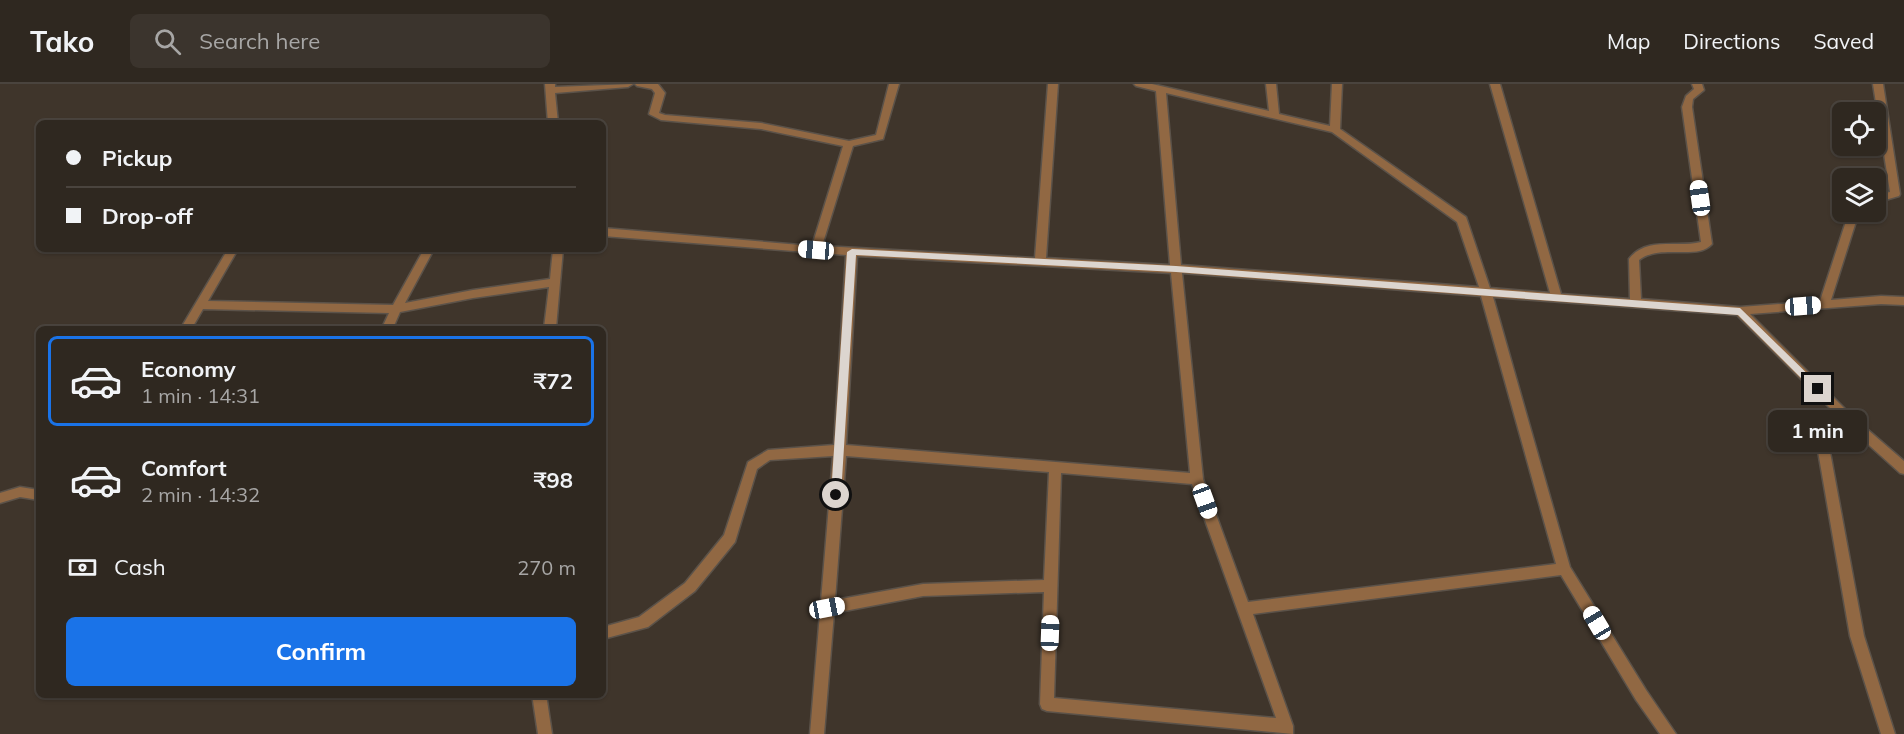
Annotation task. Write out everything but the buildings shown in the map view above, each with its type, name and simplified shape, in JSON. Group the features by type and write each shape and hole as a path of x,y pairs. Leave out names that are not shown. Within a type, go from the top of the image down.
{"street":[{"path":"553,120 550,87 628,84"},
{"path":"640,84 655,86 660,93 654,114 664,118 761,126 849,144 880,137 894,84"},
{"path":"1040,262 1053,84"},
{"path":"1139,84 1335,130 1462,220 1486,293 1564,569 1641,695 1670,734"},
{"path":"1271,84 1274,116"},
{"path":"1335,130 1337,84"},
{"path":"1495,84 1557,298"},
{"path":"1636,304 1634,259 1637,255 1650,249 1700,247 1707,244 1687,107 1689,98 1700,90 1697,84"},
{"path":"1878,84 1895,194 1886,196"},
{"path":"1055,468 1047,704 1286,730 1197,479 1161,89"},
{"path":"816,250 849,144"},
{"path":"1824,305 1851,222"},
{"path":"606,232 816,250 1176,269 1740,311 1904,301"},
{"path":"187,326 231,252"},
{"path":"389,326 427,252"},
{"path":"550,326 558,252"},
{"path":"817,734 840,450 852,252"},
{"path":"201,305 396,309 473,294 555,282"},
{"path":"1740,311 1849,420 1904,469"},
{"path":"1849,420 1824,451 1857,636 1888,734"},
{"path":"606,632 643,622 690,587 730,538 752,466 768,455 840,450 1197,479"},
{"path":"1886,453 1904,453"},
{"path":"0,498 20,492 36,495"},
{"path":"1244,609 1564,569"},
{"path":"827,608 923,590 1052,586"},
{"path":"540,698 545,734"}],"route":[{"path":"836,495 852,252 1176,269 1740,311 1818,389"}]}
